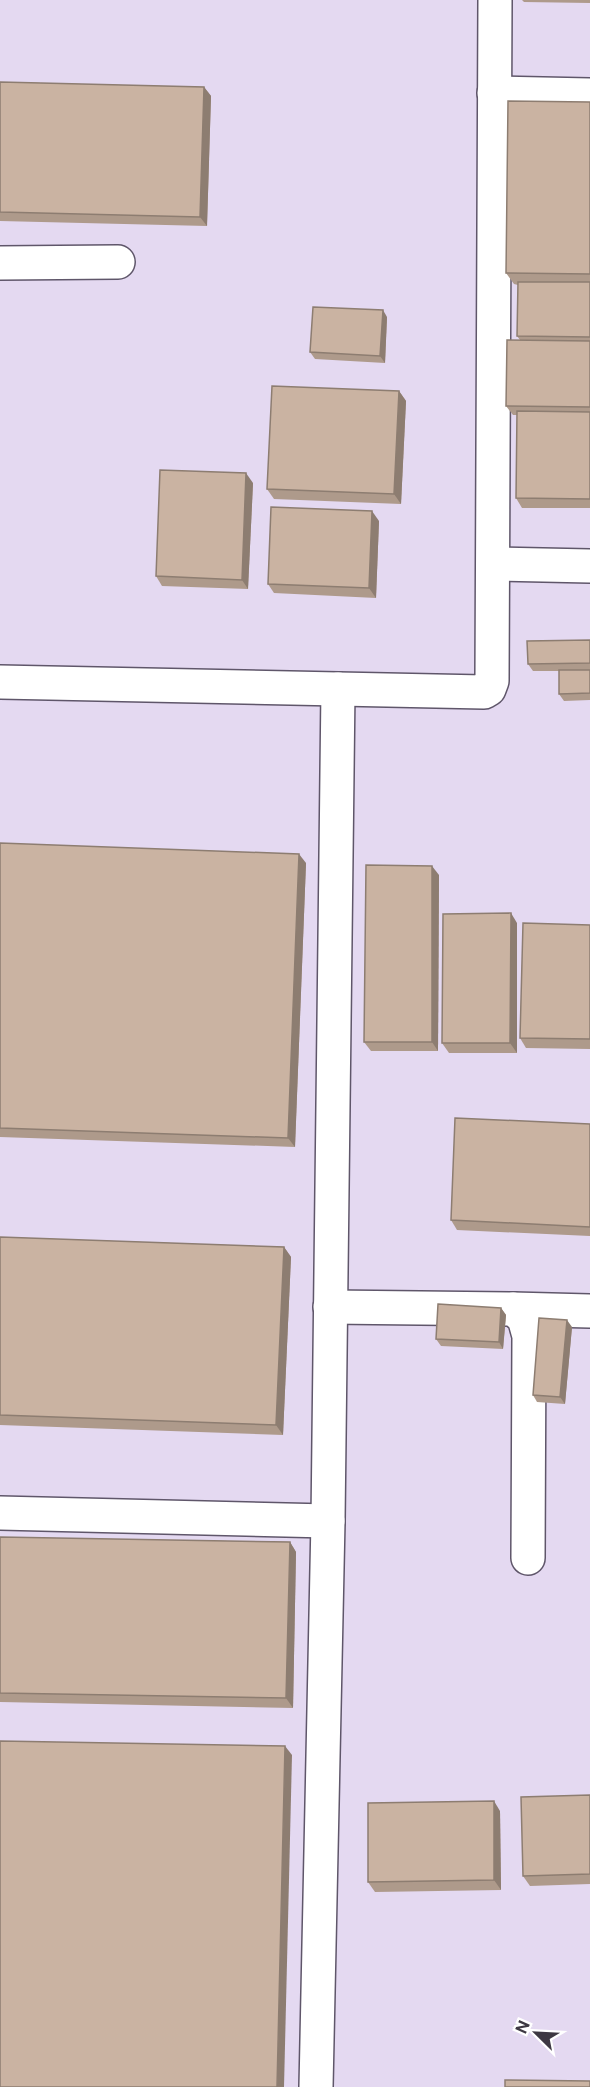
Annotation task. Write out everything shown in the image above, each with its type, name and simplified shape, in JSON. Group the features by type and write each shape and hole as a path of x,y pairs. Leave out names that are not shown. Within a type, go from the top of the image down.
{"lane":[{"path":"0,682 484,692 489,688 492,681 495,0"},
{"path":"494,93 590,95"},
{"path":"0,263 118,262"},
{"path":"493,564 590,566"},
{"path":"316,2087 328,1521 338,689"},
{"path":"330,1307 590,1311"},
{"path":"513,1309 524,1318 529,1335 528,1558"},
{"path":"0,1513 328,1521"}],"building":[{"path":"0,82 204,87 200,217 0,212"},
{"path":"508,101 590,102 590,274 506,273"},
{"path":"518,282 590,282 590,337 517,336"},
{"path":"313,307 383,310 380,356 310,352"},
{"path":"507,340 590,341 590,407 506,406"},
{"path":"272,386 399,391 394,494 267,489"},
{"path":"517,411 590,412 590,499 516,498"},
{"path":"160,470 246,473 242,580 156,576"},
{"path":"271,507 372,511 369,588 268,584"},
{"path":"590,640 590,663 528,664 527,641"},
{"path":"559,670 590,670 590,693 559,694"},
{"path":"0,843 299,854 288,1138 0,1128"},
{"path":"366,865 432,866 432,1042 364,1042"},
{"path":"511,913 510,1043 442,1043 443,914"},
{"path":"523,923 590,925 590,1039 520,1038"},
{"path":"455,1118 590,1124 590,1227 451,1220"},
{"path":"0,1237 284,1247 276,1425 0,1415"},
{"path":"438,1304 501,1308 499,1342 436,1339"},
{"path":"539,1318 567,1320 560,1397 533,1395"},
{"path":"0,1537 290,1542 286,1698 0,1693"},
{"path":"0,1741 285,1746 277,2087 0,2087"},
{"path":"590,1795 590,1874 523,1876 521,1797"},
{"path":"494,1801 494,1880 368,1882 368,1803"},
{"path":"505,2080 590,2081 590,2087 505,2087"}]}
